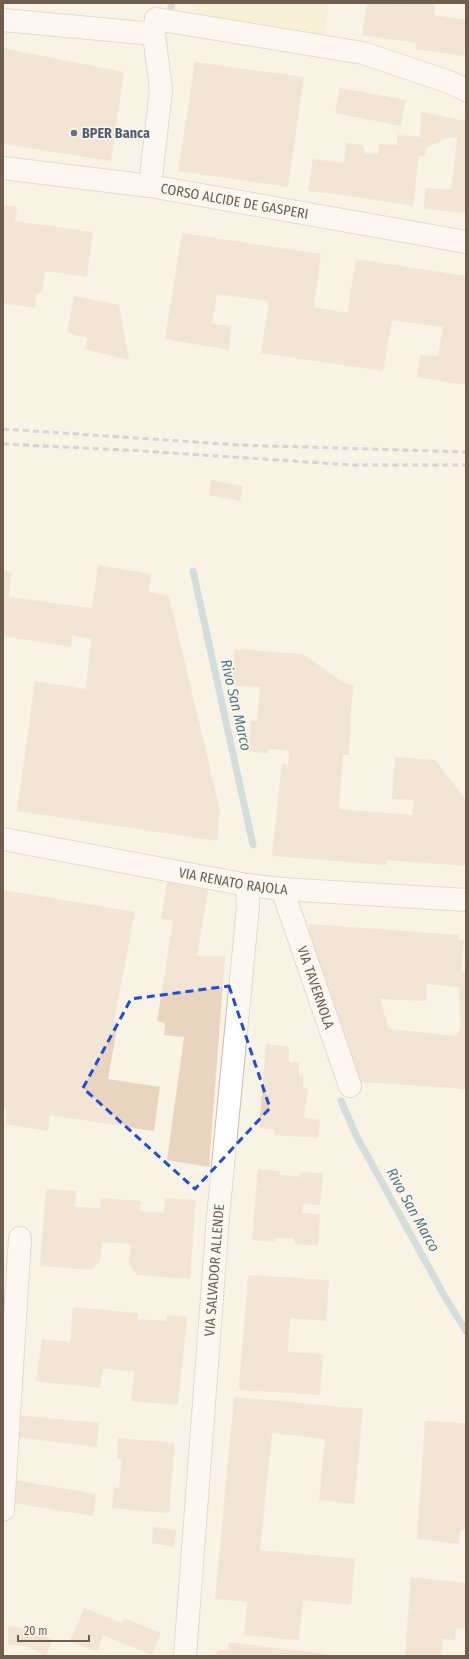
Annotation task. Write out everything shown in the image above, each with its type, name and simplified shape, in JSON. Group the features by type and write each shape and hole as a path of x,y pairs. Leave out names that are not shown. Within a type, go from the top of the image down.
{"street":[{"path":"150,186 161,90 154,34 156,19 363,53 449,82 466,90"},
{"path":"3,20 154,34"},
{"name":"CORSO ALCIDE DE GASPERI","path":"3,168 150,186 466,242"},
{"name":"VIA RENATO RAJOLA","path":"3,839 247,885 282,889 466,900"},
{"name":"VIA SALVADOR ALLENDE","path":"185,1656 218,1217 248,907 247,885"},
{"name":"VIA TAVERNOLA","path":"282,889 350,1086"},
{"path":"3,1510 20,1238"}],"highlighted area":[{"path":"229,986 270,1108 195,1189 83,1088 131,999"}],"sand":[{"path":"194,3 329,3 325,38 192,16"}],"building":[{"path":"367,3 401,5 402,3 435,3 434,15 466,20 466,44 464,56 415,49 417,43 362,35"},
{"path":"3,48 124,72 111,161 3,144"},
{"path":"195,62 304,77 288,187 178,171"},
{"path":"340,88 406,100 401,126 335,113"},
{"path":"421,112 466,121 466,213 424,209 425,188 451,190 457,137 447,138 426,148 426,155 419,156 413,206 308,191 313,159 344,163 346,143 363,145 365,153 378,154 379,144 397,145 397,135 420,137"},
{"path":"3,205 17,207 15,221 93,232 87,277 45,271 42,293 37,293 35,308 3,303"},
{"path":"182,233 321,254 314,307 347,313 356,259 466,276 466,385 417,377 420,355 438,356 443,327 392,320 383,371 261,353 269,301 217,294 212,324 231,326 229,350 165,339"},
{"path":"74,296 119,305 129,360 84,349 88,338 67,333"},
{"path":"211,480 243,486 240,501 209,495"},
{"path":"98,565 151,574 149,592 169,596 220,810 217,841 17,811 35,681 86,689 91,639 72,635 71,647 3,636 3,570 12,572 9,597 92,608"},
{"path":"235,649 303,654 341,681 354,686 351,705 349,755 343,755 339,809 412,815 414,800 392,799 395,757 435,760 466,800 466,866 386,860 387,865 272,856 282,763 288,765 289,750 269,749 268,753 249,752 251,721 257,721 260,687 232,685"},
{"path":"167,881 208,890 197,956 225,956 209,1167 167,1160 184,1037 164,1035 165,1023 157,1021 173,921 161,918"},
{"path":"3,890 135,912 114,1021 118,1022 108,1079 160,1087 154,1131 50,1115 48,1131 6,1124 7,1108 3,1107"},
{"path":"309,924 459,935 458,940 464,940 461,973 466,972 466,1090 361,1082 309,949","holes":["427,984 459,987 460,1026 457,1036 389,1029 380,999 426,1001"]},
{"path":"266,1044 289,1047 289,1062 299,1062 299,1075 303,1076 303,1088 308,1088 304,1118 320,1120 318,1138 274,1135 275,1130 259,1128"},
{"path":"258,1169 280,1171 279,1174 300,1177 301,1172 323,1173 320,1205 303,1204 302,1213 320,1214 318,1246 295,1244 294,1238 275,1238 275,1242 252,1240"},
{"path":"46,1189 76,1191 75,1207 100,1208 101,1198 141,1201 140,1211 164,1213 165,1198 196,1200 190,1279 137,1275 129,1264 131,1244 102,1242 100,1261 91,1270 40,1266"},
{"path":"248,1276 329,1280 326,1321 290,1318 288,1352 323,1354 320,1395 241,1390 239,1386"},
{"path":"73,1307 138,1313 138,1319 166,1321 167,1315 187,1317 178,1405 131,1401 134,1371 103,1369 100,1388 36,1381 42,1339 70,1342"},
{"path":"234,1397 363,1409 354,1504 319,1500 325,1439 272,1433 260,1550 355,1559 351,1605 303,1600 299,1640 244,1635 247,1602 215,1599"},
{"path":"17,1415 99,1423 97,1447 16,1437"},
{"path":"425,1421 466,1423 466,1530 460,1530 459,1544 417,1539"},
{"path":"118,1438 175,1443 169,1513 112,1508 114,1487 119,1488 122,1459 117,1459"},
{"path":"14,1480 96,1494 93,1516 13,1503"},
{"path":"153,1527 176,1530 174,1547 152,1543"},
{"path":"411,1577 466,1583 466,1629 456,1628 455,1640 443,1639 442,1656 405,1656"},
{"path":"84,1608 122,1623 124,1618 161,1633 152,1655 103,1635 97,1652 70,1641"},
{"path":"8,1626 26,1628 52,1640 46,1656 26,1646 8,1645"},
{"path":"229,1642 327,1654 327,1656 213,1656 219,1650 228,1650"}],"waterway":[{"name":"Rivo San Marco","path":"171,7 172,3"},
{"name":"Rivo San Marco","path":"193,571 253,845"},
{"name":"Rivo San Marco","path":"341,1101 357,1137 445,1297 466,1331"}],"railway":[{"path":"3,429 240,445 466,452"},
{"path":"3,444 142,451 352,465 466,465"}],"place":[{"name":"BPER Banca","path":"74,133"}]}
